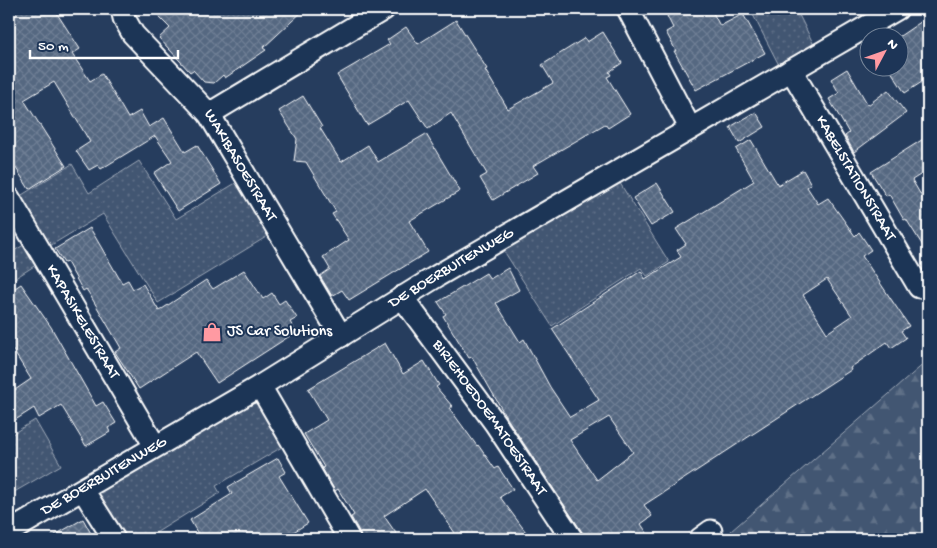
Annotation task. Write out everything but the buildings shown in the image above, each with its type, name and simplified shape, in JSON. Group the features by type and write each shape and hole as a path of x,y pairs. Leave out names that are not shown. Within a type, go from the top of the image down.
{"street":[{"path":"104,9 123,14"},
{"path":"209,114 384,9"},
{"path":"628,9 690,128"},
{"name":"DE BOERBUITENWEG","path":"9,532 260,386 402,297 897,9"},
{"name":"WAKIBASOESTRAAT","path":"123,14 133,34 209,114 341,336"},
{"name":"KABELSTATIONSTRAAT","path":"791,70 919,287"},
{"name":"KAPASIKELESTRAAT","path":"9,198 155,446"},
{"name":"BIRIEHOEDOEMATOESTRAAT","path":"402,297 495,423 572,539"},
{"path":"260,386 349,539"},
{"path":"83,490 114,539"}],"green space":[{"path":"750,9 796,9 815,47 780,67"},
{"path":"139,161 176,219 239,181 271,234 158,303 103,214 48,247 17,198 72,164 89,193"},
{"path":"618,180 669,262 647,276 641,268 552,326 502,248"},
{"path":"27,243 39,263 9,282 9,254"},
{"path":"926,362 928,365 928,539 736,539 731,531"},
{"path":"248,402 261,405 287,444 216,486 220,493 146,539 122,539 99,503 99,494 107,483"},
{"path":"35,420 61,465 9,495 9,436"}],"place":[{"name":"JS Car Solutions","path":"212,332"}]}
